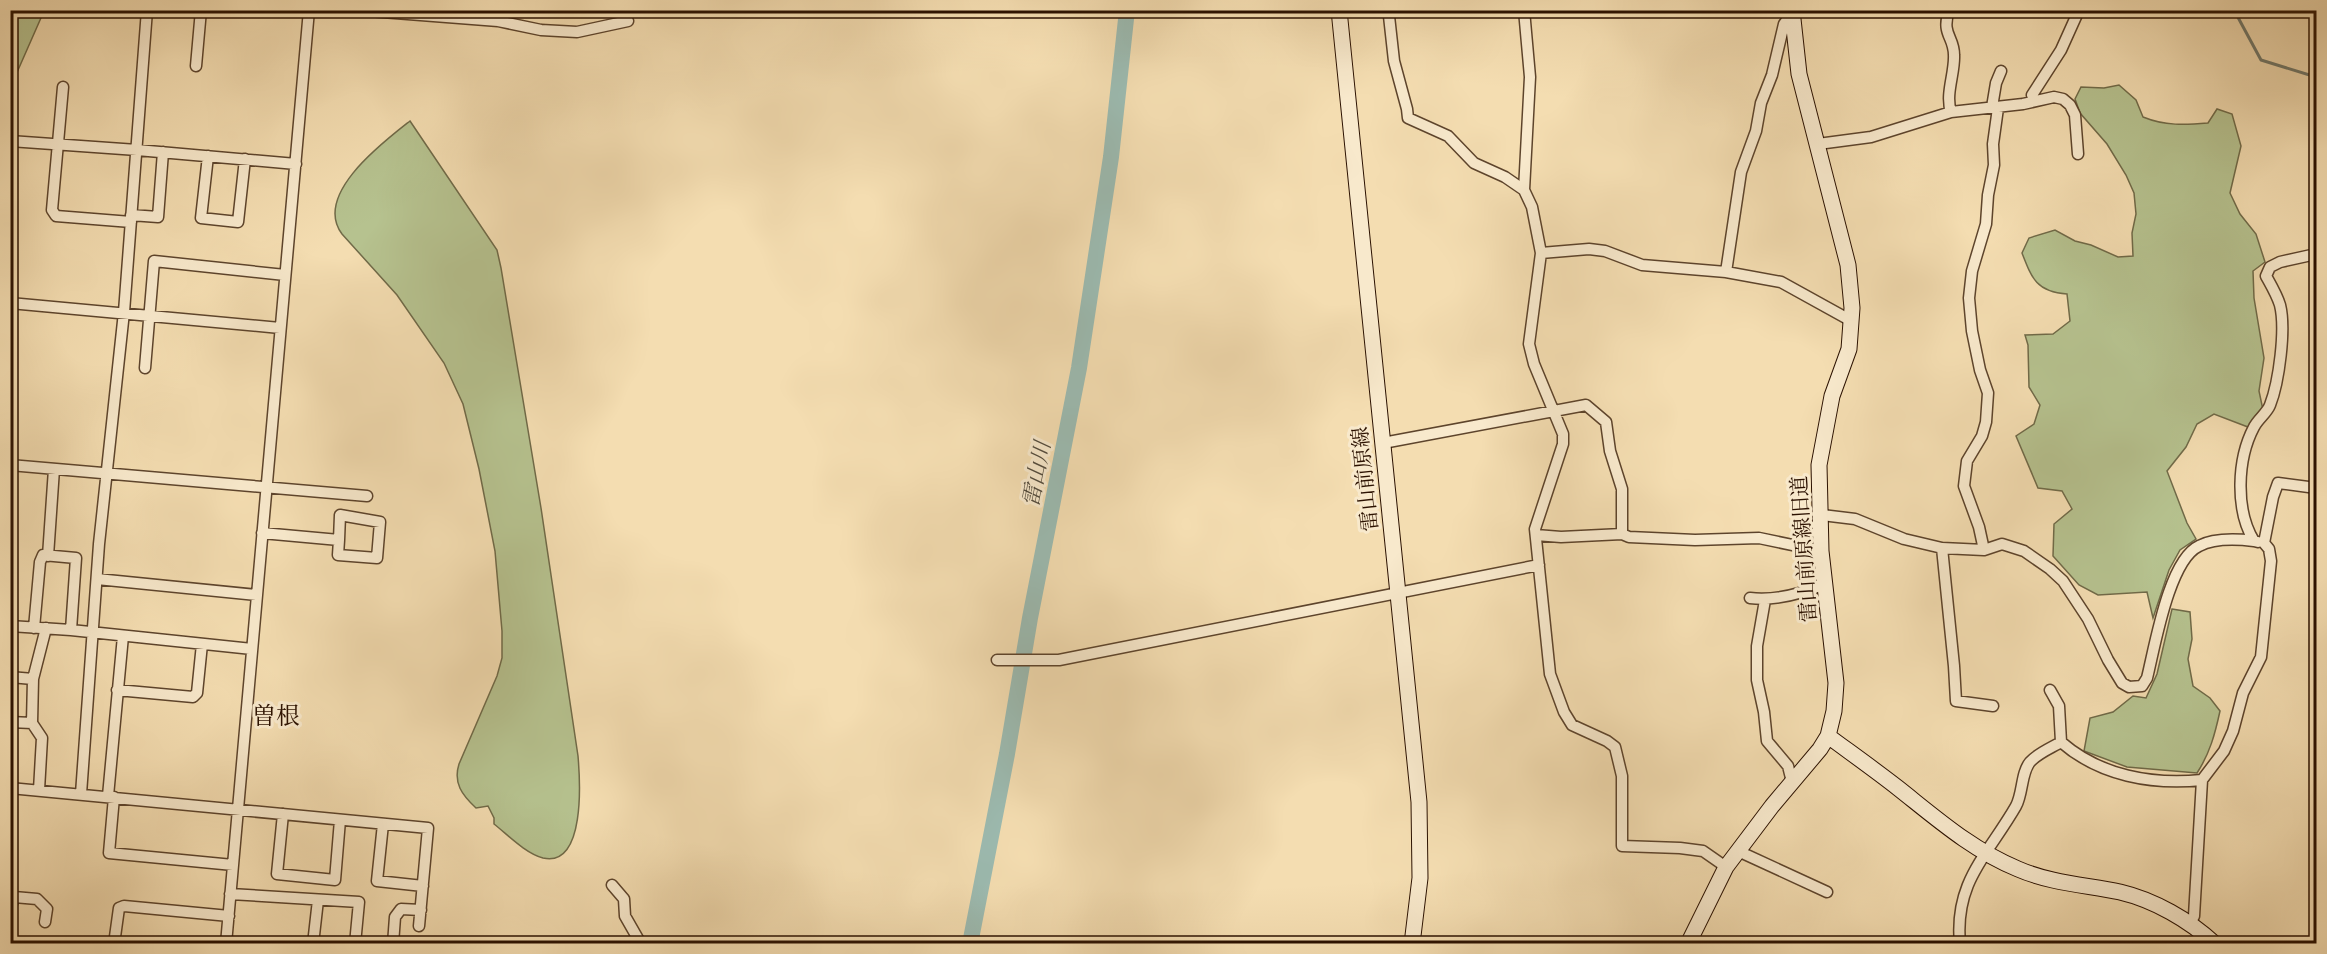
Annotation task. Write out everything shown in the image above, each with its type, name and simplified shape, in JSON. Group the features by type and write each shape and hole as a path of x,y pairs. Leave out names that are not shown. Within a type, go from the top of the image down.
{"street":[{"path":"81,794 106,474 124,312 147,10"},
{"path":"196,66 201,10"},
{"path":"226,944 309,10"},
{"path":"356,10 498,21 541,30 577,32 628,21"},
{"name":"雷山前原線","path":"1339,10 1419,802 1420,878 1412,944"},
{"path":"1524,10 1530,77 1524,190 1532,207 1541,253 1529,344 1534,364 1563,434 1563,444 1535,529 1550,674 1564,712 1572,725 1615,747 1620,759 1622,776 1622,846 1703,851 1726,867"},
{"path":"1950,10 1946,24 1955,58 1950,91 1951,112"},
{"path":"2034,101 2032,95 2061,51 2079,10"},
{"path":"1726,272 1741,172 1756,131 1761,103 1772,75 1784,24 1792,15"},
{"name":"雷山前原線旧道","path":"1688,944 1726,867 1791,782 1820,749 1828,736 1834,711 1836,683 1821,551 1820,465 1832,396 1849,349 1852,319 1848,265 1799,74 1792,15"},
{"path":"1389,16 1394,61 1408,118 1448,136 1474,163 1505,177 1524,190"},
{"path":"1984,550 1979,527 1964,486 1967,461 1982,436 1986,422 1988,393 1980,370 1972,331 1969,298 1972,271 1986,224 1988,195 1994,165 1996,83 2001,71"},
{"path":"63,87 52,210 56,216 131,219 158,217 163,152"},
{"path":"1818,144 1871,136 1951,112 1995,108 2054,97 2063,99 2070,105 2075,115 2078,154"},
{"path":"10,141 296,164"},
{"path":"208,156 201,218 238,222 245,159"},
{"path":"1541,253 1589,249 1605,251 1641,265 1726,272 1781,282 1848,319 1852,319"},
{"path":"2190,924 2194,916 2202,780 2224,751 2234,731 2243,693 2261,657 2271,561 2269,549 2259,542 2244,519 2240,482 2249,439 2255,425 2270,406 2282,330 2279,302 2266,276 2270,267 2280,262 2316,254"},
{"path":"145,368 154,261 285,274"},
{"path":"10,303 280,328"},
{"path":"1383,443 1586,405 1606,422 1610,451 1622,489 1622,534"},
{"path":"10,465 367,496"},
{"path":"48,556 54,469"},
{"path":"2259,542 2278,483 2316,488"},
{"path":"340,515 380,522 377,558 338,555 339,540 340,515"},
{"path":"1822,515 1855,519 1904,539 1942,548 1984,550 2002,544 2016,547 2033,556 2063,581 2122,683 2133,688 2142,686 2147,678 2171,584 2187,555 2199,546 2218,541 2238,539 2259,542"},
{"path":"262,533 339,540"},
{"path":"1536,536 1622,534 1629,537 1695,540 1759,538 1821,551"},
{"path":"1942,548 1956,701 1993,706"},
{"path":"39,790 42,738 32,723 33,679 40,628 40,562 43,555 76,558 71,630"},
{"path":"997,660 1045,661 1539,565"},
{"path":"97,579 257,595"},
{"path":"1750,598 1765,600 1802,593 1825,584"},
{"path":"1765,600 1757,646 1757,680 1767,741 1788,766 1791,782"},
{"path":"10,626 252,649"},
{"path":"123,636 117,690 109,853 233,865"},
{"path":"117,690 193,697 197,693 202,644"},
{"path":"10,677 33,679"},
{"path":"2050,690 2059,706 2061,742 2075,755 2103,770 2142,779 2181,782 2202,780"},
{"path":"10,722 32,723"},
{"path":"1828,736 1897,787 1948,829 1985,853 2020,871 2134,896 2190,924 2215,944"},
{"path":"1960,944 1958,928 1962,900 1967,885 2017,804 2028,763 2061,742"},
{"path":"10,788 428,828 419,926"},
{"path":"283,814 277,874 312,878 335,880 340,820"},
{"path":"383,824 377,881 423,886"},
{"path":"1738,851 1827,892"},
{"path":"612,885 624,900 625,916 641,944"},
{"path":"230,894 359,902 355,944"},
{"path":"10,909 14,897 37,899 47,909 45,922"},
{"path":"313,944 318,900"},
{"path":"114,944 119,908 124,906 228,915"},
{"path":"393,944 395,917 401,909 421,910"}],"green space":[{"path":"19,11 44,11 11,86 11,31"},
{"path":"2119,85 2136,100 2143,117 2159,122 2208,123 2217,109 2232,114 2241,146 2230,193 2240,214 2256,234 2265,262 2253,271 2254,298 2264,358 2259,391 2263,410 2248,427 2214,414 2197,424 2186,447 2167,471 2187,523 2196,539 2180,550 2169,570 2153,618 2147,592 2098,595 2079,585 2053,556 2054,524 2072,509 2062,491 2038,488 2016,436 2034,424 2040,405 2029,387 2028,345 2025,335 2053,334 2070,321 2067,294 2042,287 2029,270 2022,253 2029,238 2055,230 2075,241 2091,245 2118,257 2133,256 2132,233 2136,214 2134,193 2107,144 2080,113 2075,99 2081,87 2104,88"},
{"path":"410,121 497,250 501,268 541,508 578,756 577,819 567,850 557,857 536,856 517,843 494,824 494,818 488,806 476,808 458,783 459,764 497,676 502,658 495,551 479,469 463,404 444,363 397,295 342,234 335,219 336,203 343,187 355,171 383,142"},
{"path":"2172,609 2190,612 2192,639 2188,659 2193,686 2210,698 2220,711 2212,743 2197,773 2127,767 2084,751 2090,718 2113,712 2133,696 2146,698 2157,674"}],"waterway":[{"name":"雷山川","path":"970,944 1079,368 1111,157 1127,10"},
{"path":"2234,10 2261,60 2316,77"}],"district":[{"name":"曽根","path":"276,716"}]}
